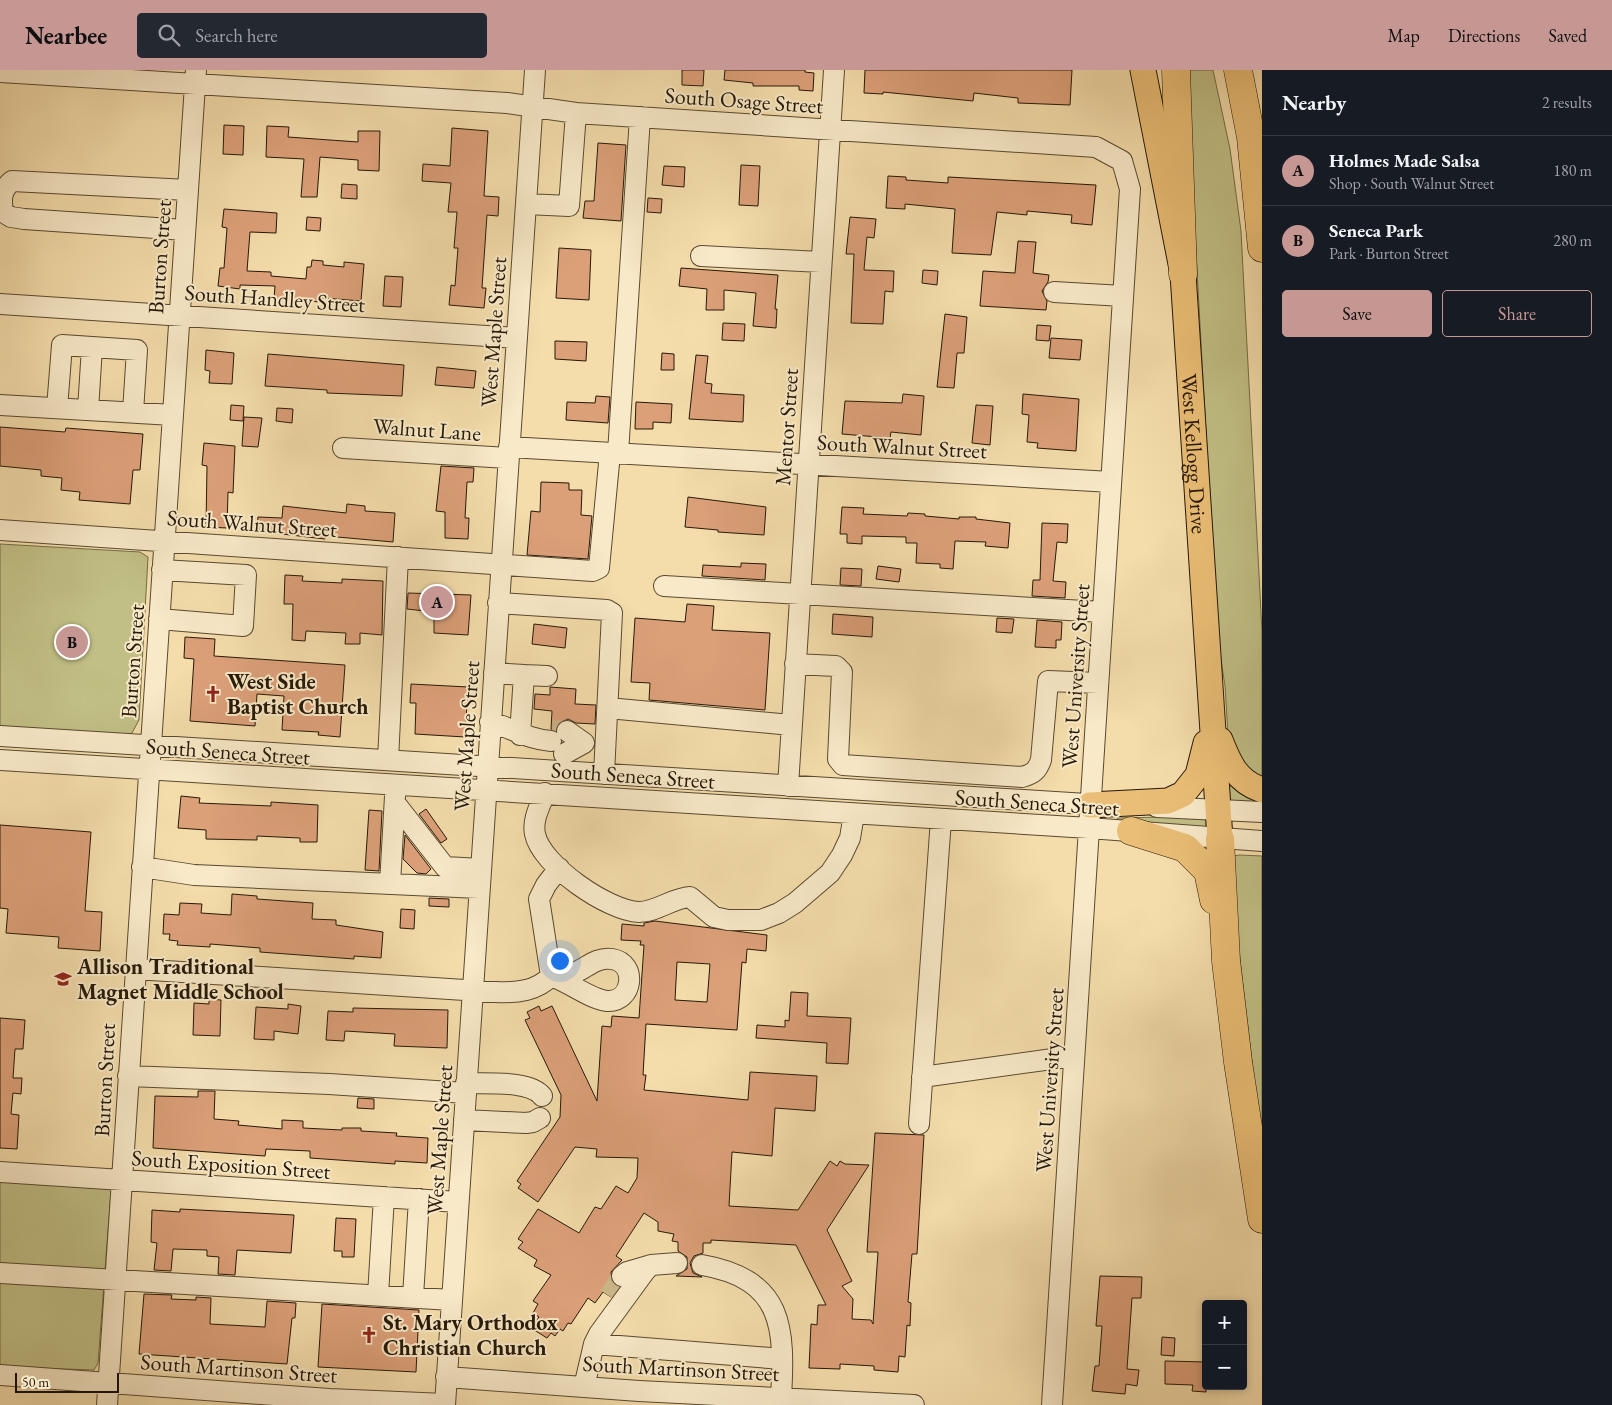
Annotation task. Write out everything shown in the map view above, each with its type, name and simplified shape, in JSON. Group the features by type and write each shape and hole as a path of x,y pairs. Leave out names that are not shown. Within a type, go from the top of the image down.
{"highway":[{"path":"1176,70 1183,274"},
{"path":"1238,70 1251,137 1262,248"},
{"path":"1131,831 1185,848 1208,872 1226,961"},
{"path":"1220,839 1226,961 1238,1062 1262,1219"}],"main road":[{"name":"West Kellogg Drive","path":"1143,70 1183,274 1220,839"},
{"path":"1211,716 1229,763 1235,773 1246,783 1262,790"},
{"path":"1089,817 1168,801 1183,794 1198,776 1211,716"}],"street":[{"name":"West Maple Street","path":"445,1405 535,70"},
{"name":"Mentor Street","path":"788,786 807,464 834,70"},
{"name":"South Osage Street","path":"0,72 195,77 517,104 576,113 1096,146 1122,161"},
{"name":"Burton Street","path":"107,1405 134,969 160,619 195,77"},
{"path":"526,204 569,206 576,113"},
{"path":"614,453 640,117"},
{"name":"West University Street","path":"1052,1405 1130,188 1122,161"},
{"path":"185,230 11,217 3,212 2,200 4,188 12,182 188,190"},
{"path":"700,256 821,262"},
{"path":"1054,292 1123,296"},
{"name":"South Handley Street","path":"0,304 517,338"},
{"path":"57,408 62,345 137,350 133,412"},
{"path":"88,410 92,347"},
{"path":"0,406 173,415"},
{"name":"Walnut Lane","path":"343,448 509,452"},
{"name":"South Walnut Street","path":"509,452 614,453 1111,482"},
{"name":"South Walnut Street","path":"0,530 596,570 599,568 614,453"},
{"path":"388,760 398,557"},
{"path":"160,619 243,626 246,575 162,570"},
{"path":"664,586 1102,612"},
{"path":"498,604 607,610 612,613 608,708"},
{"path":"795,664 836,666 842,672 838,760 843,766 873,768 1022,777 1031,775 1038,770 1041,760 1048,681 1098,683"},
{"path":"494,673 547,676"},
{"path":"524,675 562,741 597,773"},
{"path":"490,722 562,741 608,708 791,725"},
{"name":"South Seneca Street","path":"0,736 960,797 1089,817 1131,831 1262,841"},
{"name":"South Seneca Street","path":"0,760 149,770 395,794 486,790 941,819 1089,817 1219,809 1262,812"},
{"path":"872,792 873,768"},
{"path":"960,797 961,773"},
{"path":"395,794 445,867 480,879"},
{"path":"390,884 395,794"},
{"path":"544,794 537,814 534,833 539,846 560,868 594,896 614,906 638,912 651,911 681,898 690,897 714,917 746,921 761,920 779,913 795,903 830,873 842,856 850,838 854,814"},
{"path":"919,1124 941,819"},
{"path":"142,867 194,875 426,886 480,879"},
{"path":"426,886 445,867"},
{"path":"134,969 513,993 543,985 551,974 539,898 546,885 560,868"},
{"path":"922,1077 1074,1056"},
{"path":"128,1076 466,1088 526,1086 537,1090 542,1096"},
{"path":"464,1120 526,1123 540,1118"},
{"name":"South Exposition Street","path":"0,1172 458,1202"},
{"path":"378,1295 384,1197"},
{"path":"413,1297 419,1199"},
{"path":"622,1276 627,1272 651,1265 677,1263"},
{"path":"584,1387 593,1348 611,1306 651,1265"},
{"path":"702,1266 737,1274 764,1294 778,1318 782,1334 781,1398"},
{"path":"0,1273 452,1300"},
{"path":"593,1348 782,1359"},
{"name":"South Martinson Street","path":"0,1375 329,1399 445,1405"},
{"name":"South Martinson Street","path":"446,1377 584,1387 914,1405"}],"shaded area":[{"path":"1186,70 1213,70 1230,149 1241,231 1262,632 1262,782 1250,778 1228,734 1225,686 1217,633"},
{"path":"0,544 140,552 148,557 139,720 132,733 124,736 0,729"},
{"path":"1225,780 1261,803 1227,800"},
{"path":"1208,816 1209,830 1184,830 1118,820 1117,818"},
{"path":"1239,855 1262,856 1262,1147 1228,857"},
{"path":"0,1179 107,1185 111,1192 98,1363 94,1370 0,1367"}],"building":[{"path":"682,70 704,70 703,86 682,85"},
{"path":"725,70 805,70 805,72 814,73 813,91 799,90 799,86 753,86 753,83 724,80"},
{"path":"865,70 1072,70 1070,105 1018,103 1018,98 974,93 973,101 883,92 883,94 864,93"},
{"path":"224,125 244,126 243,155 223,154"},
{"path":"267,126 289,127 288,137 358,142 358,131 380,131 379,171 358,170 358,160 320,157 317,197 301,197 304,159 266,157"},
{"path":"452,128 488,131 484,196 499,197 498,216 487,215 482,288 486,288 484,308 449,305 451,285 455,286 458,248 454,248 457,212 448,212 451,183 422,181 423,164 450,166"},
{"path":"598,143 626,145 621,221 583,218 585,201 594,201"},
{"path":"741,165 760,166 758,206 739,205"},
{"path":"664,166 685,167 684,187 662,185"},
{"path":"888,176 906,177 906,180 948,183 948,177 1096,185 1092,225 1071,223 1072,215 1027,211 1027,215 997,212 991,255 952,253 955,209 905,204 905,209 886,208"},
{"path":"342,184 357,185 357,199 341,198"},
{"path":"648,198 662,199 661,213 647,212"},
{"path":"224,209 277,213 276,233 250,232 247,271 271,272 271,276 306,279 307,267 311,267 312,260 323,261 323,265 344,267 344,262 364,264 361,301 323,298 322,302 274,299 275,286 240,285 240,289 218,286 220,268 224,268 227,228 222,227"},
{"path":"307,217 321,218 320,231 306,230"},
{"path":"850,217 876,219 874,238 867,237 864,270 894,271 893,292 885,291 883,324 851,323 854,254 846,254"},
{"path":"1018,241 1036,242 1033,273 1049,275 1048,282 1042,291 1047,301 1046,310 980,306 983,271 1015,273"},
{"path":"559,248 591,250 589,300 556,298"},
{"path":"681,268 778,275 775,309 777,309 776,328 753,326 756,293 724,290 724,310 706,310 707,289 679,286"},
{"path":"923,270 938,271 937,285 922,283"},
{"path":"385,276 403,277 401,307 383,306"},
{"path":"945,314 967,317 964,353 957,353 954,388 937,387"},
{"path":"723,323 745,324 744,341 722,340"},
{"path":"1037,325 1051,326 1049,341 1036,340"},
{"path":"1051,338 1082,340 1080,360 1049,358"},
{"path":"555,341 587,342 586,361 555,359"},
{"path":"206,350 234,353 232,384 209,383 210,371 205,370"},
{"path":"662,353 674,354 674,370 661,370"},
{"path":"268,354 404,365 402,396 327,393 327,390 265,386"},
{"path":"696,355 708,356 705,383 712,384 711,393 744,395 743,422 689,419"},
{"path":"437,367 476,371 474,388 435,385"},
{"path":"903,394 924,396 921,435 891,432 890,438 842,434 845,401 902,403"},
{"path":"1023,394 1079,399 1076,451 1037,448 1038,443 1027,442 1029,415 1022,414"},
{"path":"596,396 610,397 608,423 566,420 567,402 595,403"},
{"path":"636,402 672,404 671,423 653,422 653,429 635,429"},
{"path":"231,405 244,406 243,421 230,420"},
{"path":"976,405 993,406 990,445 972,443"},
{"path":"277,408 293,409 292,423 276,421"},
{"path":"244,417 262,418 258,447 242,446"},
{"path":"0,427 65,432 66,428 143,434 140,470 133,470 130,504 79,500 80,492 61,490 62,478 41,476 41,470 0,466"},
{"path":"204,443 235,446 233,493 228,492 227,528 206,527 207,466 202,465"},
{"path":"441,466 474,468 473,482 467,482 465,518 469,518 468,539 445,538 445,512 436,511"},
{"path":"541,482 569,483 569,490 582,490 581,515 592,516 588,559 527,555 531,511 540,512"},
{"path":"688,497 766,507 764,535 718,532 718,530 685,527"},
{"path":"347,504 365,506 365,511 395,513 393,542 326,536 325,539 282,534 282,530 257,530 258,517 282,518 283,506 346,513"},
{"path":"842,507 864,508 863,514 907,516 908,513 959,519 959,517 976,517 976,519 1010,523 1008,548 985,546 986,542 955,541 953,569 940,568 940,564 916,563 917,543 906,543 906,537 862,536 862,544 847,543 847,534 840,534"},
{"path":"1042,523 1068,524 1067,543 1057,542 1053,581 1066,582 1065,598 1032,596 1033,580 1040,580"},
{"path":"741,563 766,564 765,580 702,576 703,565 741,567"},
{"path":"878,566 901,569 899,582 876,579"},
{"path":"841,568 862,569 861,586 840,585"},
{"path":"285,575 303,576 302,581 342,583 342,579 383,581 382,635 360,633 360,644 345,644 346,633 306,631 305,641 292,640 293,604 284,604"},
{"path":"408,593 471,595 468,635 434,633 434,612 407,609"},
{"path":"687,604 714,606 712,630 770,633 765,710 649,700 650,683 631,682 635,618 685,622"},
{"path":"833,614 873,617 872,637 832,634"},
{"path":"997,618 1014,619 1012,633 996,632"},
{"path":"1037,620 1062,622 1061,640 1056,640 1056,648 1035,647"},
{"path":"534,624 567,628 565,648 532,644"},
{"path":"185,637 215,639 214,656 345,665 340,737 318,735 319,732 282,730 284,696 257,694 255,726 190,721 194,659 184,658"},
{"path":"411,684 468,687 465,737 415,734 416,703 410,703"},
{"path":"550,687 576,689 575,704 596,705 595,724 576,723 568,719 558,724 555,730 551,729 552,711 534,709 535,694 550,695"},
{"path":"181,796 200,798 199,803 271,806 271,802 318,805 317,842 300,842 300,838 257,836 257,840 206,839 206,830 178,828"},
{"path":"426,809 447,839 441,843 419,814"},
{"path":"369,810 382,811 379,871 365,870"},
{"name":"Allison Traditional Magnet Middle School","path":"0,825 91,832 85,911 102,912 100,951 58,948 59,937 6,933 8,909 0,908"},
{"path":"405,835 431,869 426,874 417,873 403,859"},
{"path":"232,894 257,896 257,899 313,903 312,919 336,920 336,925 383,932 381,958 354,956 354,959 260,952 260,948 210,944 210,947 177,945 178,941 169,940 170,934 163,934 164,914 179,915 180,903 202,904 201,913 231,915"},
{"path":"429,898 449,899 449,907 429,906"},
{"path":"401,909 415,910 414,929 400,928"},
{"path":"655,921 767,935 766,951 747,949 746,963 742,962 737,1030 646,1024 643,1075 646,1075 644,1090 748,1100 750,1072 817,1076 815,1111 775,1108 772,1156 732,1152 729,1206 798,1210 830,1161 837,1166 840,1161 845,1164 869,1165 827,1230 852,1281 842,1286 853,1299 852,1319 871,1320 873,1324 878,1252 867,1252 875,1133 924,1135 917,1254 912,1254 908,1302 911,1303 910,1326 907,1325 905,1357 899,1356 898,1372 874,1370 874,1366 840,1364 840,1369 809,1368 811,1324 817,1325 818,1305 826,1305 796,1245 711,1240 711,1243 703,1243 703,1253 694,1256 690,1263 693,1273 702,1277 676,1276 687,1269 687,1257 678,1251 678,1242 672,1241 674,1234 658,1231 658,1222 644,1213 616,1256 622,1260 611,1272 612,1283 618,1287 611,1297 603,1292 595,1303 588,1298 571,1324 568,1323 563,1331 560,1329 555,1336 551,1333 547,1338 531,1328 539,1317 533,1313 538,1304 533,1301 551,1275 534,1266 537,1260 518,1248 523,1242 518,1239 538,1209 579,1233 595,1207 601,1209 616,1186 628,1193 637,1178 638,1158 596,1157 597,1149 575,1147 538,1202 518,1188 521,1184 517,1181 560,1117 561,1095 525,1020 530,1018 527,1012 539,1006 541,1011 552,1006 597,1101 602,1026 611,1027 612,1016 639,1018 644,945 640,945 641,941 621,940 622,924 644,926 644,923","holes":["677,962 710,964 707,1002 675,1000"]},
{"path":"791,992 808,993 807,1016 851,1018 848,1064 826,1063 827,1043 756,1038 757,1025 785,1027 785,1020 789,1021"},
{"path":"209,999 221,1000 220,1036 193,1035 194,1003 209,1004"},
{"path":"288,1004 301,1006 298,1034 274,1031 274,1040 254,1039 256,1007 288,1009"},
{"path":"353,1008 448,1010 447,1048 394,1046 395,1034 345,1031 344,1041 326,1040 328,1011 353,1012"},
{"name":"Allison Traditional Magnet Middle School","path":"0,1018 25,1020 23,1049 15,1049 13,1078 22,1078 21,1094 13,1093 11,1114 19,1115 17,1149 0,1148"},
{"path":"198,1091 215,1091 214,1119 239,1121 238,1125 282,1129 282,1120 303,1121 303,1128 342,1130 342,1128 361,1128 361,1131 397,1133 396,1136 428,1138 427,1163 395,1161 395,1164 310,1158 310,1151 266,1149 265,1156 153,1148 155,1096 198,1097"},
{"path":"358,1098 374,1099 374,1109 357,1108"},
{"path":"180,1209 294,1215 291,1253 237,1250 235,1275 218,1274 219,1257 207,1256 207,1250 173,1249 171,1271 154,1270 157,1243 151,1242 152,1210 180,1212"},
{"path":"336,1218 356,1219 354,1257 342,1257 342,1251 334,1251"},
{"path":"1100,1276 1142,1277 1141,1298 1132,1298 1127,1369 1139,1370 1137,1386 1126,1384 1125,1394 1092,1391 1095,1366 1099,1366 1102,1326 1096,1326"},
{"path":"144,1294 172,1295 171,1299 196,1300 196,1297 211,1298 210,1324 265,1327 267,1301 296,1303 295,1318 292,1318 287,1364 139,1354"},
{"name":"St. Mary Orthodox Christian Church","path":"322,1304 419,1310 416,1372 318,1367"},
{"path":"1162,1337 1175,1338 1174,1356 1161,1355"},
{"path":"1165,1361 1202,1362 1202,1390 1206,1390 1206,1392 1192,1391 1193,1385 1165,1384"}],"tunnel":[{"path":"552,730 567,731"},
{"path":"609,1296 622,1276"}],"place":[{"name":"Holmes Made Salsa","path":"437,602"},
{"name":"Seneca Park","path":"72,642"},
{"name":"West Side Baptist Church","path":"213,694"},
{"name":"Allison Traditional Magnet Middle School","path":"63,979"},
{"name":"St. Mary Orthodox Christian Church","path":"369,1335"}]}
